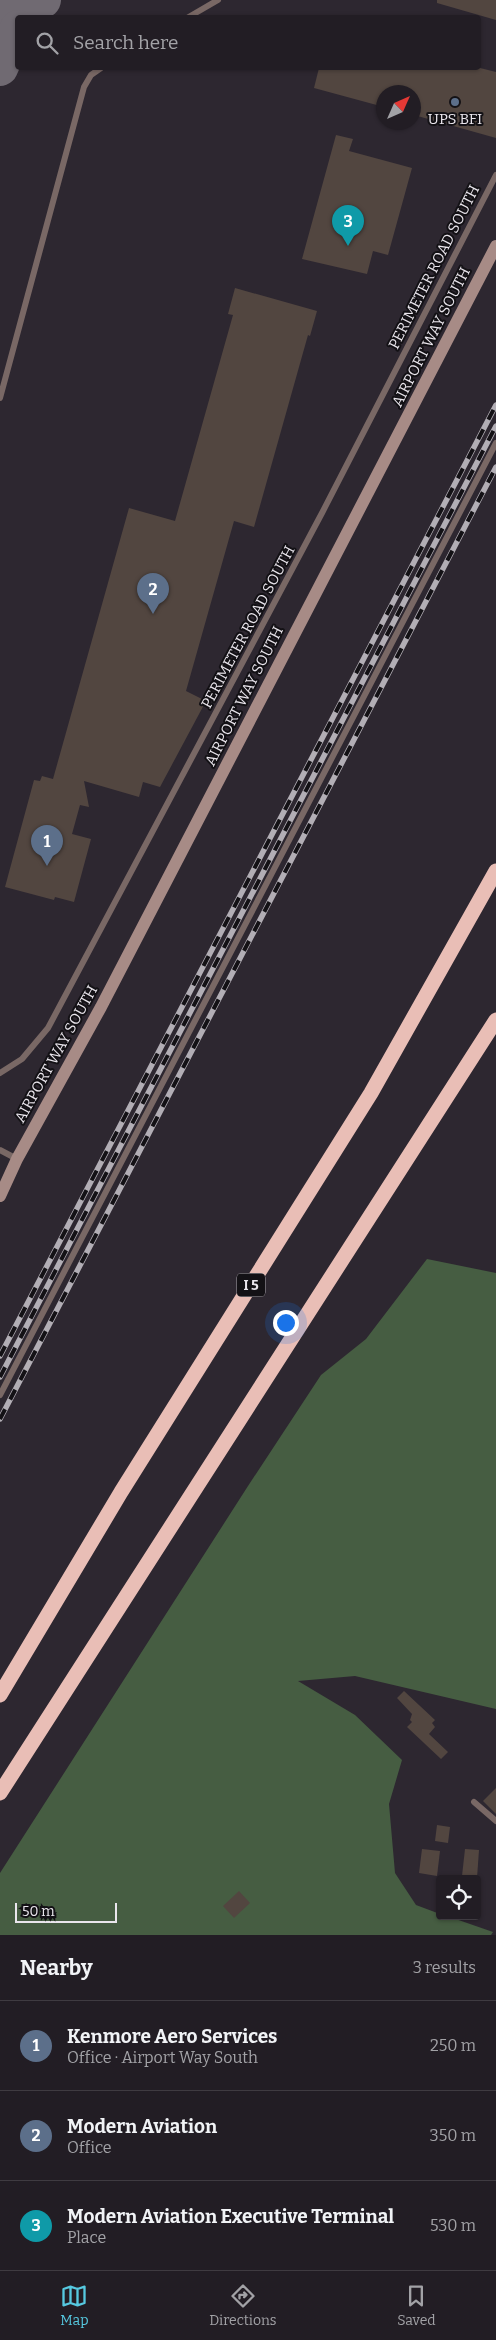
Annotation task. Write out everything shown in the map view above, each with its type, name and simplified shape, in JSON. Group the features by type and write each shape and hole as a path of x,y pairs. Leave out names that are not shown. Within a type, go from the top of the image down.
{"highway":[{"name":"I 5","path":"0,1695 121,1492 371,1093 496,871"},
{"path":"0,1793 496,1020"}],"main road":[{"name":"AIRPORT WAY SOUTH","path":"0,1196 17,1159 101,1007 496,246"},
{"name":"AIRPORT WAY SOUTH","path":"0,1184 17,1159"}],"lane":[{"path":"193,15 218,0"},
{"path":"0,398 84,87 91,75 98,70"},
{"name":"PERIMETER ROAD SOUTH","path":"0,1073 22,1059 48,1028 322,513 496,175"},
{"path":"0,1395 496,443"},
{"path":"0,1150 17,1159"},
{"path":"474,1802 496,1822"}],"green space":[{"path":"427,1259 496,1273 496,1709 355,1676 298,1681 355,1715 402,1760 389,1804 395,1873 416,1905 436,1912 436,1920 458,1920 493,1932 491,1935 0,1935 0,1873 321,1375 366,1339"}],"building":[{"path":"437,0 496,0 496,20 481,15 437,3"},
{"name":"UPS BFI","path":"481,68 496,72 496,138 421,117 421,85 376,85 376,105 314,88 318,70 481,70"},
{"path":"336,135 353,139 349,151 412,168 388,255 373,251 367,274 302,259"},
{"path":"235,288 317,311 310,336 308,335 254,527 234,521 186,691 206,701 160,787 143,782 139,797 84,781 89,807 80,805 72,834 91,839 74,902 55,897 54,900 5,887 34,780 40,781 42,776 53,779 129,508 175,521 233,315 228,314"},
{"path":"404,1691 435,1720 432,1723 435,1727 429,1734 448,1752 441,1759 407,1727 412,1722 410,1720 412,1714 397,1698"},
{"path":"496,1788 496,1814 483,1801"},
{"path":"437,1825 450,1827 448,1843 435,1841"},
{"path":"422,1849 440,1851 437,1875 419,1873"},
{"path":"465,1849 479,1850 477,1875 462,1875"},
{"path":"239,1891 250,1903 234,1918 223,1906"}],"taxiway":[{"path":"0,8 26,6 43,0"},
{"path":"0,68 15,35"}],"railway":[{"path":"0,1356 496,405"},
{"path":"0,1377 496,426"},
{"path":"0,1419 496,467"}],"place":[{"name":"UPS BFI","path":"455,102"},
{"name":"Modern Aviation Executive Terminal","path":"348,246"},
{"name":"Modern Aviation","path":"153,614"},
{"name":"Kenmore Aero Services","path":"47,866"}]}
